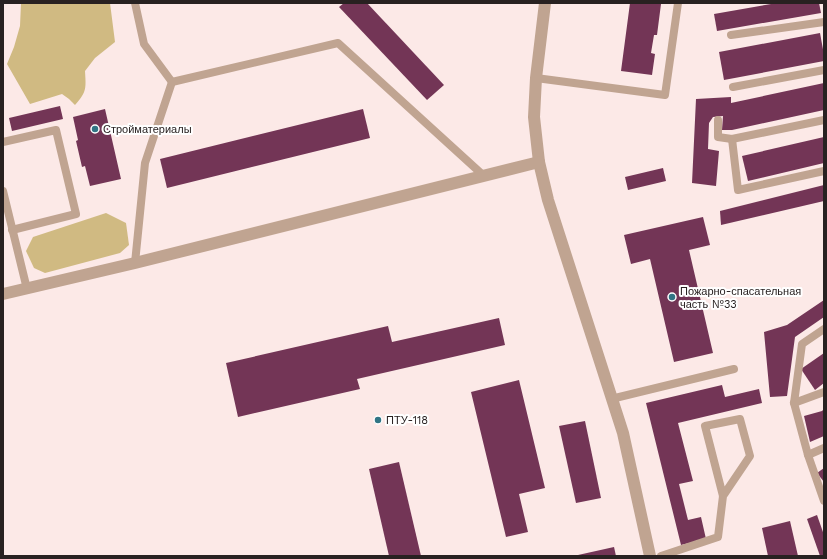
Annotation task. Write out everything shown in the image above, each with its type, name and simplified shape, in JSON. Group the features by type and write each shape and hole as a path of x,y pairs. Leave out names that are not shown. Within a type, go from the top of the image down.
{"street":[{"path":"545,3 536,78 534,117 539,162 548,200 611,399 623,432 650,556"},
{"path":"3,294 135,263 539,162"}],"lane":[{"path":"134,3 144,44 172,82"},
{"path":"536,78 666,95 678,3"},
{"path":"731,35 824,22"},
{"path":"172,82 338,43 484,176"},
{"path":"733,87 824,70"},
{"path":"135,263 145,163 172,82"},
{"path":"718,120 718,137 732,139 824,120"},
{"path":"3,142 56,130 76,214 12,230"},
{"path":"732,139 738,190 824,171"},
{"path":"3,191 27,289"},
{"path":"824,329 802,344 794,403 808,455 824,501"},
{"path":"611,399 734,369"},
{"path":"794,403 824,392"},
{"path":"661,556 718,537 723,496 705,426 740,419 750,456 723,496"},
{"path":"808,455 824,448"}],"shaded area":[{"path":"21,3 110,3 115,42 95,58 85,71 85,90 82,97 75,105 62,94 30,104 7,64 20,26"},
{"path":"106,213 126,223 129,245 120,253 45,273 34,268 26,251 33,237"}],"building":[{"path":"344,3 367,3 444,85 427,100 339,7"},
{"path":"630,3 661,4 657,35 654,35 651,53 655,54 652,75 621,71"},
{"path":"777,3 819,3 821,13 717,31 714,14"},
{"path":"820,33 824,61 724,80 719,52"},
{"path":"824,83 824,110 732,130 722,130 723,116 713,117 709,123 708,149 719,151 716,186 692,183 696,99 731,97 731,103"},
{"path":"60,106 63,119 12,131 9,118"},
{"path":"105,109 121,179 90,186 85,166 82,167 76,141 78,140 73,117"},
{"path":"363,109 370,138 167,188 160,159"},
{"path":"824,137 824,163 748,181 742,156"},
{"path":"663,168 666,181 628,190 625,177"},
{"path":"824,185 824,201 721,225 720,211"},
{"path":"703,217 710,245 689,250 713,353 674,362 650,259 631,264 624,235"},
{"path":"824,300 824,317 795,337 787,396 770,397 764,332 787,325"},
{"path":"499,318 505,345 357,379 360,389 238,417 226,363 388,326 392,342"},
{"path":"824,353 824,383 815,390 801,369"},
{"path":"519,380 545,488 519,494 528,532 506,537 471,392"},
{"path":"722,385 725,397 759,389 762,403 678,423 693,481 679,484 688,520 701,517 706,539 681,545 646,403"},
{"path":"824,409 824,436 810,442 804,416 822,411"},
{"path":"585,421 601,498 576,503 559,426"},
{"path":"399,462 421,556 389,556 369,469"},
{"path":"824,468 824,482 817,473"},
{"path":"817,515 824,535 824,556 820,556 807,519"},
{"path":"790,521 798,556 768,556 762,528"},
{"path":"614,547 616,556 578,556 578,555"}],"place":[{"name":"Стройматериалы","path":"95,129"},
{"name":"Пожарно-спасательная часть №33","path":"672,297"},
{"name":"ПТУ-118","path":"378,420"}]}
